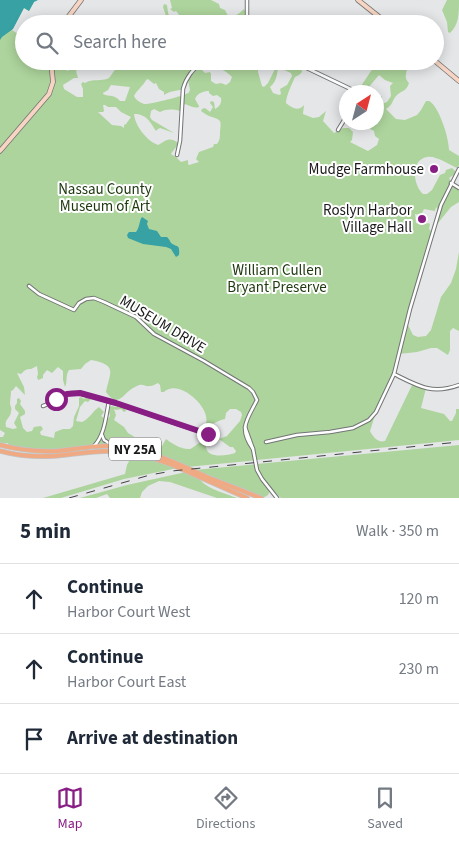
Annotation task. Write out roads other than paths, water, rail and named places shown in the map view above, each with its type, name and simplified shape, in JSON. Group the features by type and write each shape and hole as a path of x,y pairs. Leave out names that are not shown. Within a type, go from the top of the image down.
{"main road":[{"path":"70,15 81,0"},
{"path":"358,0 377,15"},
{"path":"444,68 459,80"},
{"path":"0,151 49,94 53,82 52,70"},
{"name":"NY 25A","path":"0,445 35,451 94,446 134,449 160,456 261,498"},
{"name":"NY 25A","path":"0,452 40,457 104,451 133,453 170,464 247,498"}],"street":[{"path":"247,0 247,15"},
{"path":"177,155 180,141 183,89 193,70"},
{"path":"311,70 342,85"},
{"path":"266,442 297,435 353,428 366,422 376,412 394,374 410,309 441,205 459,169"},
{"path":"451,184 459,188"},
{"name":"MUSEUM DRIVE","path":"29,286 39,294 74,310 79,303 86,299 94,298 104,302 136,317 154,334 249,388 257,400 245,425 257,470 278,498"},
{"path":"394,374 426,388 443,389 459,385"},
{"path":"43,406 50,404 60,396 80,393 208,434"},
{"path":"94,446 102,434 109,401"},
{"path":"102,434 104,440 113,446"}],"water":[{"path":"0,0 38,0 34,2 29,11 24,8 20,15 15,15 13,29 0,40"},
{"path":"142,217 148,221 149,229 157,231 161,237 167,237 171,243 178,247 179,255 176,257 171,249 166,247 143,244 128,238 129,232 136,232"}],"railway":[{"path":"69,498 150,475 172,471 459,442"}],"place":[{"name":"Mudge Farmhouse","path":"434,169"},
{"name":"Roslyn Harbor Village Hall","path":"422,219"}],"park label":[{"name":"Nassau County Museum of Art","path":"105,198"},
{"name":"William Cullen Bryant Preserve","path":"277,278"}]}
